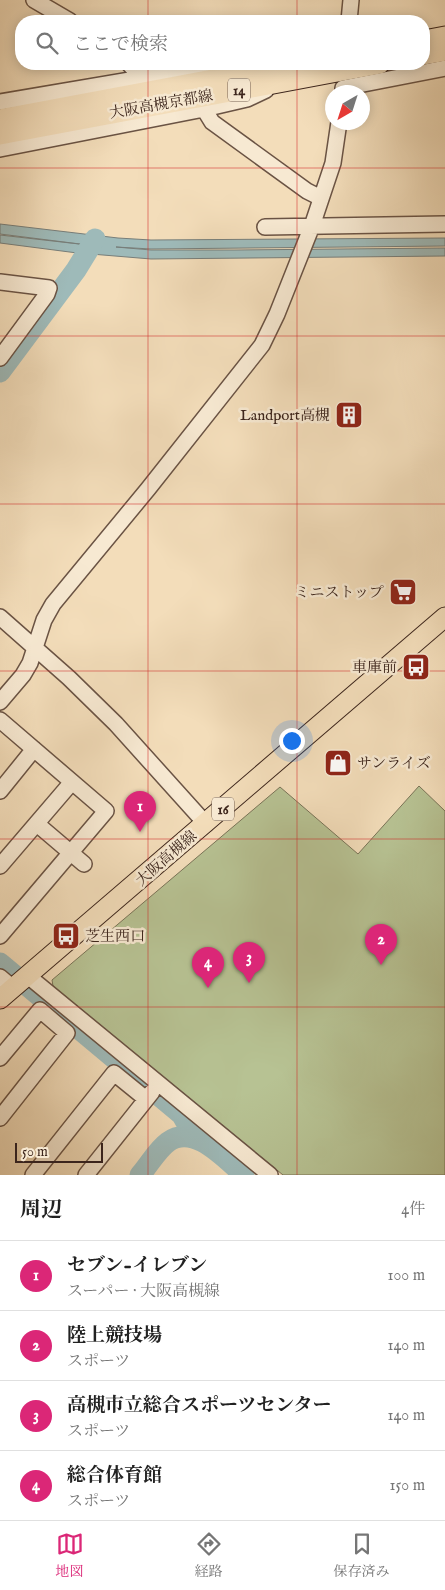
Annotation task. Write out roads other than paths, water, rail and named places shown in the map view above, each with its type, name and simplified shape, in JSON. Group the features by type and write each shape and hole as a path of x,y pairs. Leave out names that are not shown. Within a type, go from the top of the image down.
{"main road":[{"path":"430,39 445,36"},
{"path":"430,55 445,51"},
{"name":"大阪高槻京都線","path":"0,135 97,109 272,70"},
{"name":"大阪高槻京都線","path":"284,70 344,79 366,70"},
{"name":"大阪高槻京都線","path":"0,119 97,109"},
{"name":"大阪高槻線","path":"4,988 28,976 445,618"}],"street":[{"path":"34,0 60,15"},
{"path":"350,15 351,0"},
{"path":"430,70 445,68"},
{"path":"135,70 141,77"},
{"path":"0,102 186,70"},
{"path":"0,149 247,99 276,70"},
{"path":"344,79 427,70"},
{"path":"204,109 212,122 307,191 321,198"},
{"path":"0,702 23,675 30,663 44,620 54,604 262,345 277,314 312,226 333,163 337,130"},
{"path":"265,227 445,224"},
{"path":"0,282 49,288 47,294 0,358"},
{"path":"0,617 69,678 116,724 206,824"},
{"path":"0,720 106,811 0,936"},
{"path":"0,791 34,749"},
{"path":"0,866 72,782"},
{"path":"37,824 84,864"},
{"path":"28,976 61,1002 152,1091 270,1175"},
{"path":"49,1018 61,1002"},
{"path":"0,1058 40,1010 68,1033 0,1118"},
{"path":"33,1175 114,1073 152,1091"},
{"path":"86,1175 152,1091"}],"water":[{"path":"0,224 151,240 445,238 445,246 151,249 116,247 151,250 445,248 445,256 151,259 91,254 90,256 0,243 0,235 88,245 0,234"}],"waterway":[{"path":"0,372 76,270 95,239"},
{"path":"0,963 182,1115 191,1131 201,1140"},
{"path":"140,1175 164,1145 178,1137 188,1137 209,1145 244,1175"}],"place":[{"name":"Landport高槻","path":"349,415"},
{"name":"ミニストップ","path":"403,592"},
{"name":"車庫前","path":"416,667"},
{"name":"サンライズ","path":"338,763"},
{"name":"セブン-イレブン","path":"140,832"},
{"name":"芝生西口","path":"66,936"},
{"name":"陸上競技場","path":"381,965"},
{"name":"高槻市立総合スポーツセンター","path":"249,983"},
{"name":"総合体育館","path":"208,988"}]}
